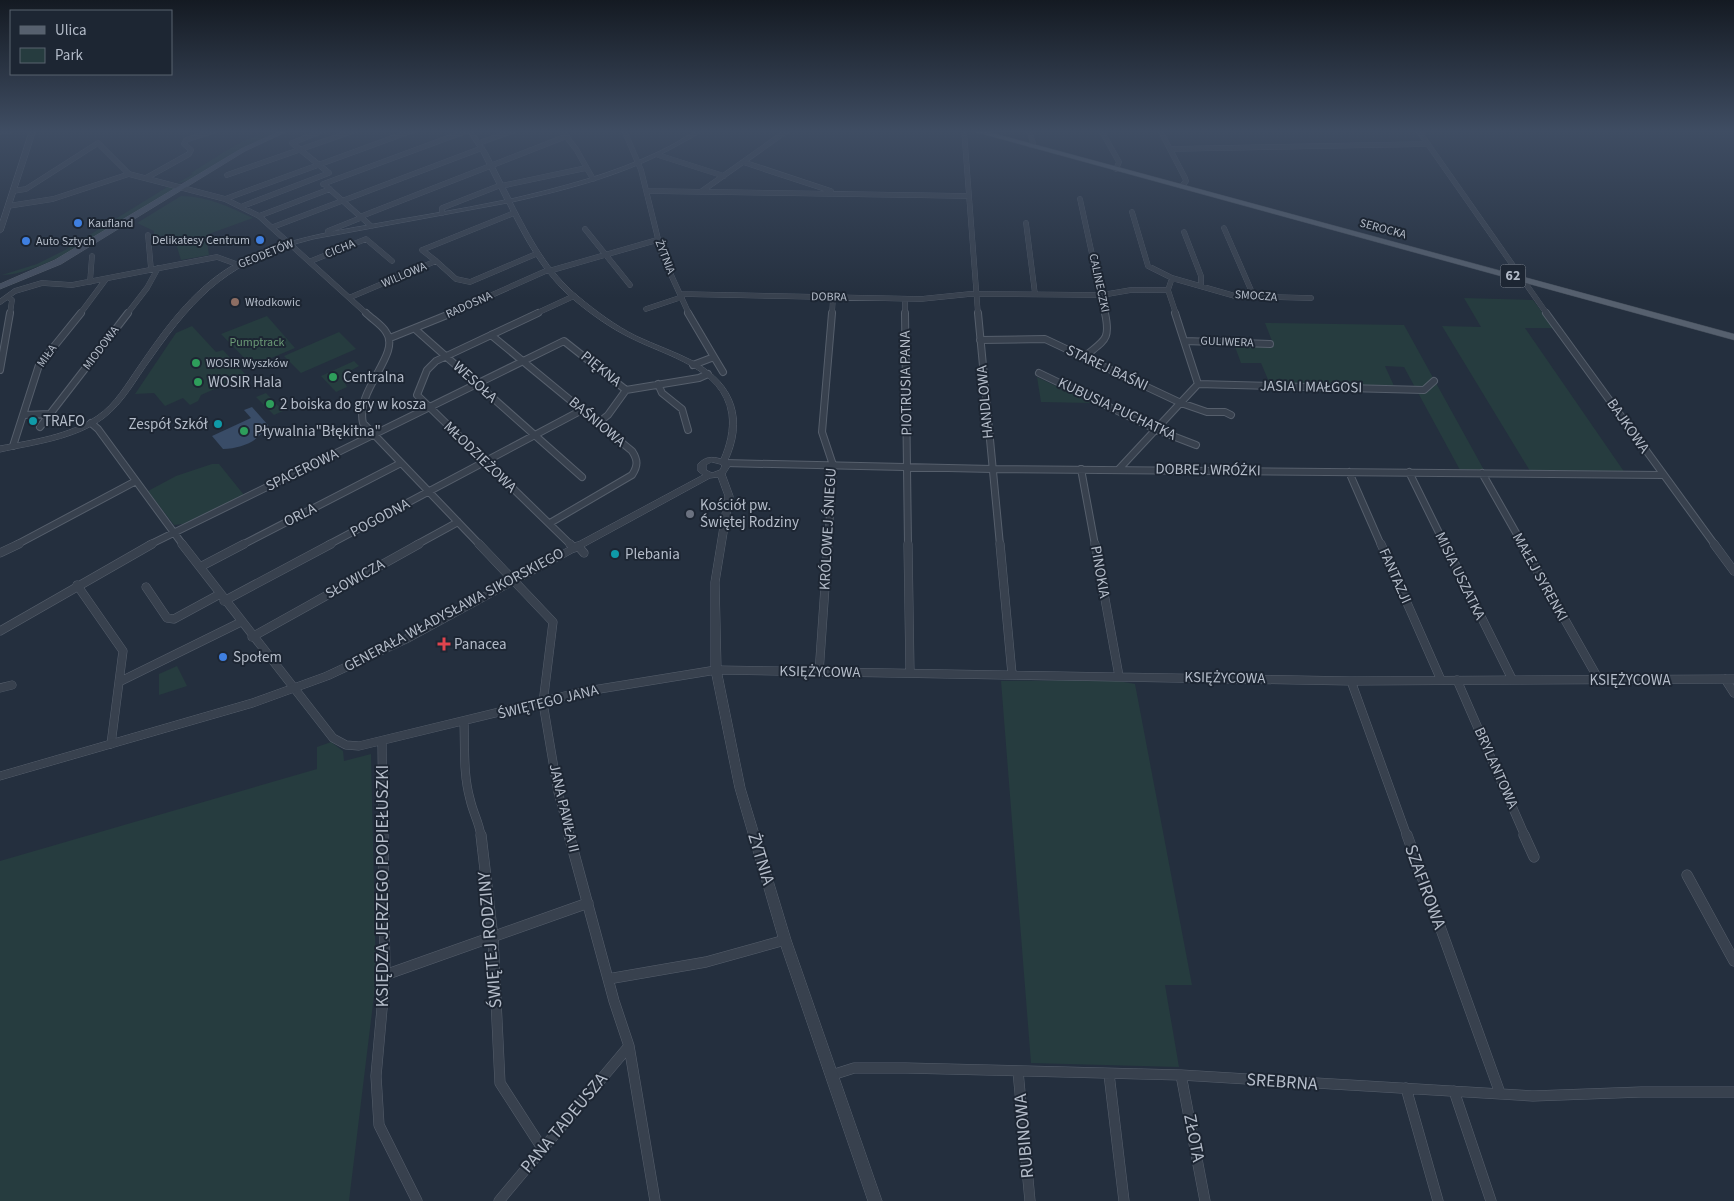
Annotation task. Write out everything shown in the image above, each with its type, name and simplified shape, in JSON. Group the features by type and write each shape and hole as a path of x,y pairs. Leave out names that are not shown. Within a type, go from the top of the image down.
{"main road":[{"path":"0,287 58,262 186,186"},
{"name":"SEROCKA","path":"1182,186 1525,280"},
{"path":"0,280 31,270 95,240"},
{"name":"62","path":"1525,280 1734,337"}],"street":[{"path":"0,231 5,211 15,186"},
{"path":"13,192 31,186"},
{"path":"5,211 53,199 92,186"},
{"path":"175,186 225,199 243,206 259,216 384,328 390,338 389,350 360,408 361,420 514,580"},
{"path":"225,199 260,186"},
{"path":"243,206 298,186"},
{"path":"325,186 371,226"},
{"path":"272,227 378,186"},
{"path":"328,231 441,186"},
{"path":"501,186 536,254 574,296 629,335 693,365 718,383 729,399 733,416 731,447 722,465"},
{"path":"442,213 442,208 501,186"},
{"name":"GEODETÓW","path":"0,449 62,434 100,418 117,402 185,307 209,284 239,265 291,243 508,200 564,186"},
{"name":"ŻYTNIA","path":"646,186 657,240 681,296 723,372"},
{"path":"701,191 709,186"},
{"path":"816,186 840,194"},
{"name":"HANDLOWA","path":"969,186 980,340 1012,674"},
{"name":"BAJKOWA","path":"1458,186 1525,280 1538,302 1575,350 1662,475 1734,570"},
{"path":"259,216 330,190"},
{"path":"647,191 970,196"},
{"name":"CALINECZKI","path":"1080,198 1109,330 1108,335 1084,357"},
{"name":"SMOCZA","path":"1132,212 1148,266 1172,278 1235,296 1311,298"},
{"path":"436,261 422,250 514,213"},
{"path":"1026,223 1035,294"},
{"path":"1224,228 1254,297"},
{"path":"585,229 630,285"},
{"path":"1184,232 1201,276 1201,285"},
{"path":"148,235 151,269"},
{"name":"CICHA","path":"311,261 366,239 392,261"},
{"name":"RADOSNA","path":"390,338 415,329 549,270 657,240"},
{"name":"WILLOWA","path":"351,298 436,261 456,279 470,282 536,254"},
{"path":"90,282 92,256"},
{"path":"0,302 15,291 42,283 64,286 218,257 239,265"},
{"name":"MIODOWA","path":"40,426 147,288 158,268"},
{"path":"1118,469 1157,430 1198,384 1168,290 1172,278"},
{"name":"MIŁA","path":"13,446 39,365 100,290 106,279"},
{"name":"DOBRA","path":"646,309 681,296 905,299 977,294 1102,294 1131,290 1168,290"},
{"name":"MŁODZIEŻOWA","path":"574,296 446,356 430,366 418,393 418,398 579,549"},
{"path":"0,370 12,300 8,297"},
{"name":"KRÓLOWEJ ŚNIEGU","path":"819,673 833,465 822,432 833,297"},
{"name":"PIOTRUSIA PANA","path":"905,299 910,673"},
{"name":"WESOŁA","path":"415,329 535,435"},
{"name":"BAŚNIOWA","path":"491,335 635,454 638,460 637,468 629,476 550,523"},
{"name":"STAREJ BAŚNI","path":"980,340 1045,339 1181,402 1207,412 1225,412 1231,416"},
{"name":"SPACEROWA","path":"0,631 77,585 174,532 564,341"},
{"name":"PIĘKNA","path":"564,341 626,390 608,415 598,423"},
{"name":"GULIWERA","path":"1185,341 1270,344"},
{"path":"693,365 714,357"},
{"name":"KUBUSIA PUCHATKA","path":"1038,373 1157,430 1196,445"},
{"path":"626,390 700,378 708,374"},
{"name":"JASIA I MAŁGOSI","path":"1198,384 1424,390 1434,381"},
{"path":"658,384 662,393 682,409 688,430"},
{"name":"POGODNA","path":"146,587 167,618 174,619 222,598 582,410"},
{"path":"24,415 50,414"},
{"path":"91,423 98,429 222,598 293,690"},
{"path":"535,435 582,477"},
{"name":"GENERAŁA WŁADYSŁAWA SIKORSKIEGO","path":"0,776 293,690 399,643 514,580 579,549 671,494 696,476 705,462 722,465"},
{"name":"ORLA","path":"200,567 401,463"},
{"name":"DOBREJ WRÓŻKI","path":"722,465 754,463 992,469 1662,475"},
{"name":"ŻYTNIA","path":"722,465 729,492 714,582 716,670 740,788 785,940 875,1201"},
{"name":"GENERAŁA WŁADYSŁAWA SIKORSKIEGO","path":"671,494 710,476 722,465"},
{"path":"701,469 710,476 723,492 727,504"},
{"name":"PINOKIA","path":"1081,469 1119,676"},
{"name":"FANTAZJI","path":"1349,472 1442,680"},
{"name":"MISIA USZATKA","path":"1408,472 1512,679"},
{"name":"MAŁEJ SYRENKI","path":"1482,473 1599,680"},
{"path":"0,553 52,528 136,481"},
{"name":"SŁOWICZA","path":"252,637 458,522"},
{"name":"JANA PAWŁA II","path":"514,580 553,622 543,703 558,792 608,978 629,1046 655,1201"},
{"path":"77,585 123,651 111,744"},
{"path":"119,682 241,622"},
{"name":"KSIĘŻYCOWA","path":"716,670 1351,681 1730,679"},
{"name":"ŚWIĘTEGO JANA","path":"293,690 338,742 352,747 382,742 581,692 716,670"},
{"path":"1730,679 1734,693"},
{"name":"BRYLANTOWA","path":"1457,680 1534,857"},
{"name":"SZAFIROWA","path":"1351,681 1500,1093"},
{"path":"0,688 12,685"},
{"name":"ŚWIĘTEJ RODZINY","path":"464,722 468,796 478,821 493,938 500,1083 542,1148"},
{"name":"KSIĘDZA JERZEGO POPIEŁUSZKI","path":"382,742 385,975 376,1076 379,1125 417,1201"},
{"path":"1688,875 1734,961"},
{"path":"385,975 588,904"},
{"path":"608,978 706,962 785,940"},
{"name":"PANA TADEUSZA","path":"499,1201 629,1046"},
{"name":"SREBRNA","path":"832,1075 854,1068 1182,1075 1533,1096 1641,1092 1734,1092"},
{"name":"RUBINOWA","path":"1018,1071 1030,1201"},
{"path":"1109,1074 1124,1201"},
{"name":"ZŁOTA","path":"1182,1075 1205,1201"},
{"path":"1406,1088 1438,1201"},
{"path":"1454,1091 1490,1201"}],"green space":[{"path":"169,186 179,188 117,226 66,254 20,272 2,275 37,264 65,250"},
{"path":"181,196 209,200 253,218 206,235 209,255 181,260 173,234 154,237 154,231 137,223"},
{"path":"1464,298 1533,300 1554,328 1525,328 1625,473 1530,471 1442,326 1481,327"},
{"name":"Pumptrack","path":"267,316 295,348 252,366 221,334"},
{"path":"1265,323 1404,325 1484,470 1460,470 1404,367 1385,366 1394,386 1269,382 1261,363 1241,363 1234,344 1274,346"},
{"name":"WOSIR Wyszków","path":"192,326 216,352 223,350 246,375 201,395 198,401 190,405 183,398 165,406 154,393 135,394 176,333"},
{"path":"339,332 356,349 301,373 284,356"},
{"name":"Centralna","path":"354,361 359,366 348,372 344,381 347,387 336,392 321,376"},
{"path":"1037,377 1091,403 1041,402"},
{"name":"2 boiska do gry w kosza","path":"266,393 283,411 274,415 256,397"},
{"path":"212,464 219,464 244,495 183,524 174,525 148,491 176,476"},
{"path":"177,666 187,686 159,695 159,674"},
{"path":"1113,680 1135,684 1192,985 1165,985 1179,1067 1031,1063 1001,681"},
{"path":"331,742 343,751 344,761 371,754 376,979 349,1201 0,1201 0,861 317,769 317,747"}],"water":[{"name":"Pływalnia\"Błękitna\"","path":"252,407 268,425 264,431 249,443 223,449 212,436 251,418 244,410"}],"place":[{"name":"Kaufland","path":"78,223"},
{"name":"Delikatesy Centrum","path":"260,240"},
{"name":"Auto Sztych","path":"26,241"},
{"name":"Włodkowic","path":"235,302"},
{"name":"WOSIR Wyszków","path":"196,363"},
{"name":"Centralna","path":"333,377"},
{"name":"WOSIR Hala","path":"198,382"},
{"name":"2 boiska do gry w kosza","path":"270,404"},
{"name":"TRAFO","path":"33,421"},
{"name":"Zespół Szkół","path":"218,424"},
{"name":"Pływalnia\"Błękitna\"","path":"244,431"},
{"name":"Kościół pw. Świętej Rodziny","path":"690,514"},
{"name":"Plebania","path":"615,554"},
{"name":"Panacea","path":"444,644"},
{"name":"Społem","path":"223,657"}]}
